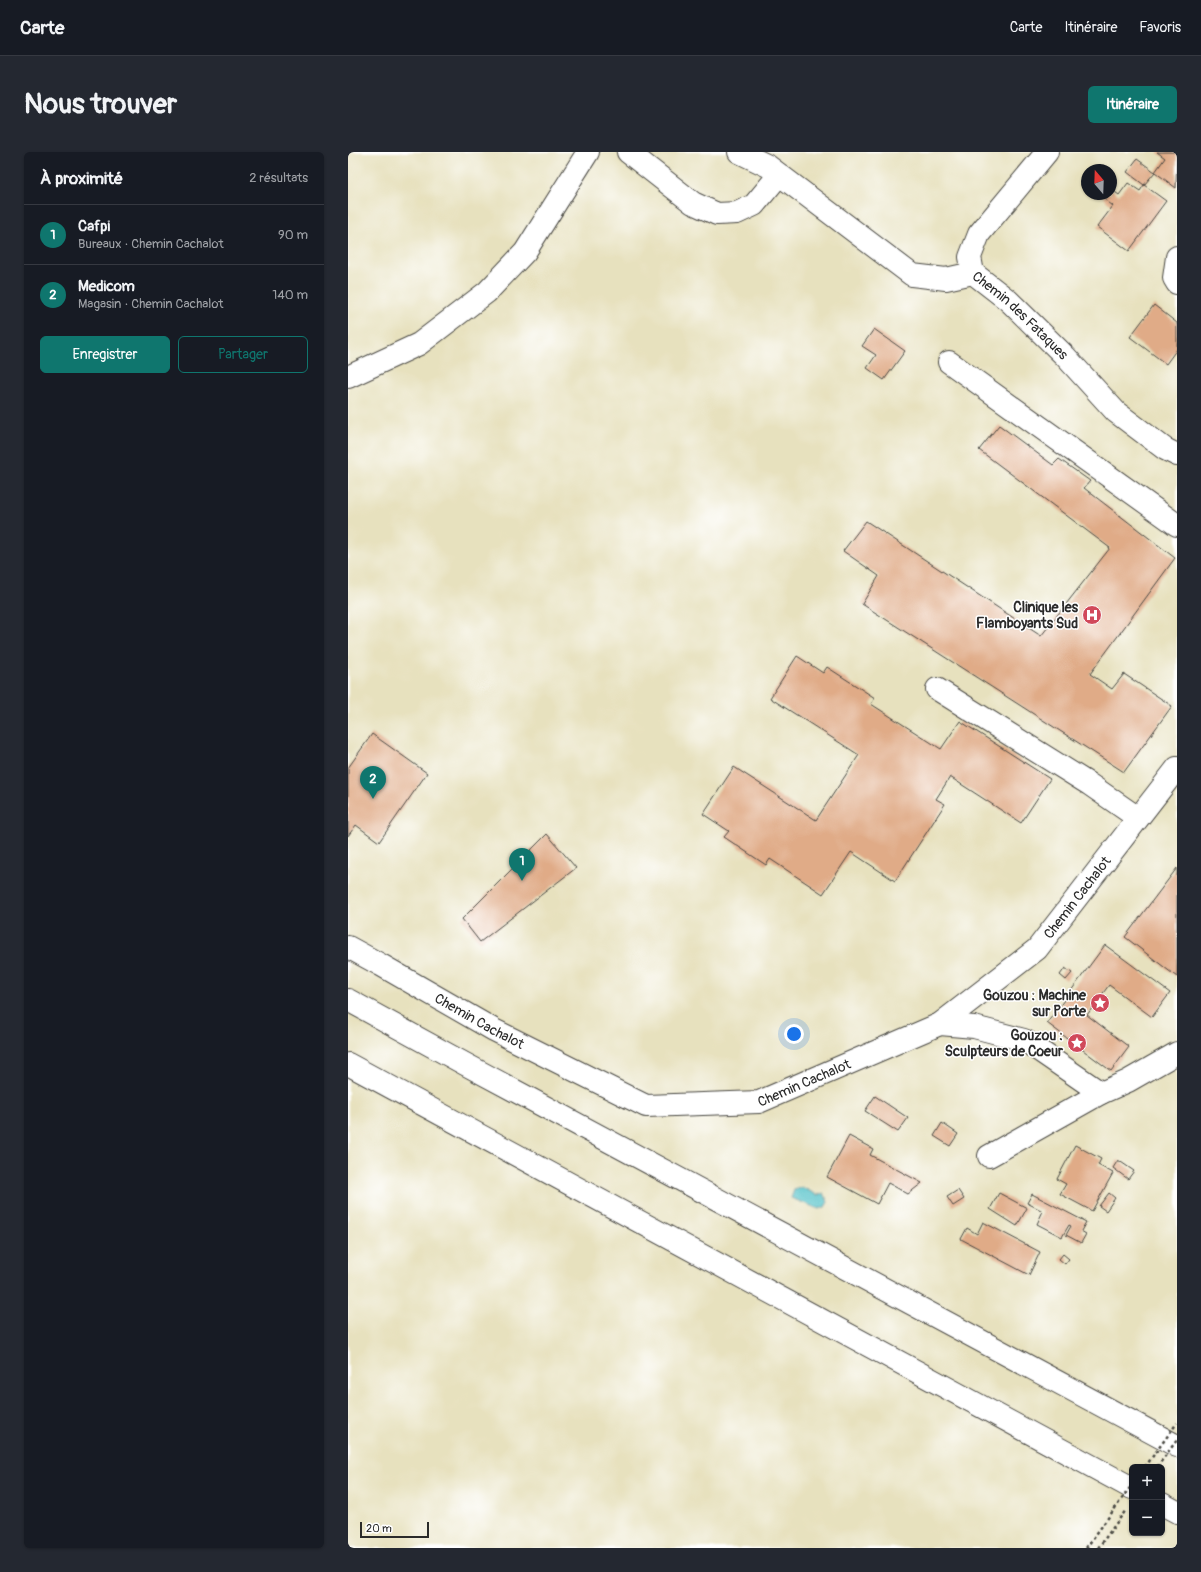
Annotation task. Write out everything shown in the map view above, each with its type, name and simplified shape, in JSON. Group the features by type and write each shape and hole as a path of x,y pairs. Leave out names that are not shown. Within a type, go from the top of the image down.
{"main road":[{"path":"348,377 419,344 487,292 525,252 588,152"},
{"path":"628,152 693,203 716,214 737,213 754,205 779,175"},
{"path":"739,152 768,166 912,275 946,279 973,273"},
{"name":"Chemin des Fataques","path":"1046,152 980,234 970,257 973,273 1009,301 1065,356 1116,412 1165,449 1177,455"},
{"path":"1177,256 1174,278 1177,283"},
{"path":"949,362 1177,525"},
{"path":"937,689 1089,784 1138,818"},
{"name":"Chemin Cachalot","path":"348,947 494,1030 646,1106 759,1102 940,1024 1037,949 1177,768"},
{"path":"348,1000 1177,1446"},
{"path":"940,1024 974,1027 1024,1040 1101,1093"},
{"path":"989,1156 1101,1093 1128,1082 1177,1054"},
{"path":"348,1064 1129,1497"},
{"path":"1165,1506 1177,1512"}],"path":[{"path":"1147,1464 1177,1423"},
{"path":"1159,1464 1177,1440"},
{"path":"1086,1548 1129,1489"},
{"path":"1098,1548 1129,1500"}],"water":[{"path":"802,1187 817,1195 824,1193 828,1202 825,1207 819,1209 791,1198 794,1190"}],"building":[{"path":"1157,152 1177,152 1176,188 1155,172 1165,158"},
{"path":"1137,159 1155,172 1144,185 1127,172"},
{"path":"1128,183 1140,191 1144,185 1166,201 1129,251 1097,227 1113,206 1106,200 1117,200 1117,194 1119,195"},
{"path":"1154,305 1177,323 1177,349 1166,364 1130,337"},
{"path":"874,329 905,351 884,380 867,368 876,355 862,346"},
{"path":"999,425 1053,465 1059,459 1090,481 1084,488 1175,558 1090,674 1112,689 1124,674 1172,706 1124,772 862,604 879,576 843,551 866,521 1041,636 1110,548 979,450"},
{"path":"797,656 823,673 827,667 875,698 871,704 941,749 960,721 1050,779 1021,823 950,777 936,799 945,804 895,881 851,852 823,894 770,859 766,865 724,837 729,831 703,814 734,767 816,820 859,755 770,698"},
{"path":"372,734 427,773 379,842 356,825 348,836 348,768"},
{"path":"547,834 576,868 480,942 462,919"},
{"path":"1177,868 1177,977 1125,937"},
{"path":"1105,945 1170,993 1152,1017 1109,985 1087,1015 1129,1047 1111,1071 1047,1023"},
{"path":"1065,968 1072,973 1066,980 1060,975"},
{"path":"875,1096 908,1118 898,1132 865,1111"},
{"path":"942,1123 958,1134 950,1146 934,1136"},
{"path":"849,1136 873,1149 870,1155 922,1183 908,1194 888,1183 877,1204 827,1177"},
{"path":"1075,1145 1101,1159 1098,1165 1113,1173 1092,1211 1060,1194 1066,1184 1057,1179"},
{"path":"1118,1160 1134,1171 1128,1179 1113,1168"},
{"path":"958,1190 964,1199 953,1206 947,1197"},
{"path":"999,1193 1027,1208 1017,1226 990,1209"},
{"path":"1109,1193 1115,1198 1106,1211 1099,1206"},
{"path":"1032,1194 1086,1222 1081,1231 1086,1234 1081,1243 1066,1235 1071,1226 1069,1225 1062,1237 1037,1224 1043,1211 1027,1203"},
{"path":"983,1222 1040,1252 1029,1275 961,1239 967,1228 977,1234"},
{"path":"1063,1254 1069,1259 1065,1264 1059,1259"}],"place":[{"name":"Clinique les Flamboyants Sud","path":"1092,615"},
{"name":"Medicom","path":"373,799"},
{"name":"Cafpi","path":"522,881"},
{"name":"Gouzou : Machine sur Porte","path":"1100,1003"},
{"name":"Gouzou : Sculpteurs de Coeur","path":"1077,1043"}]}
